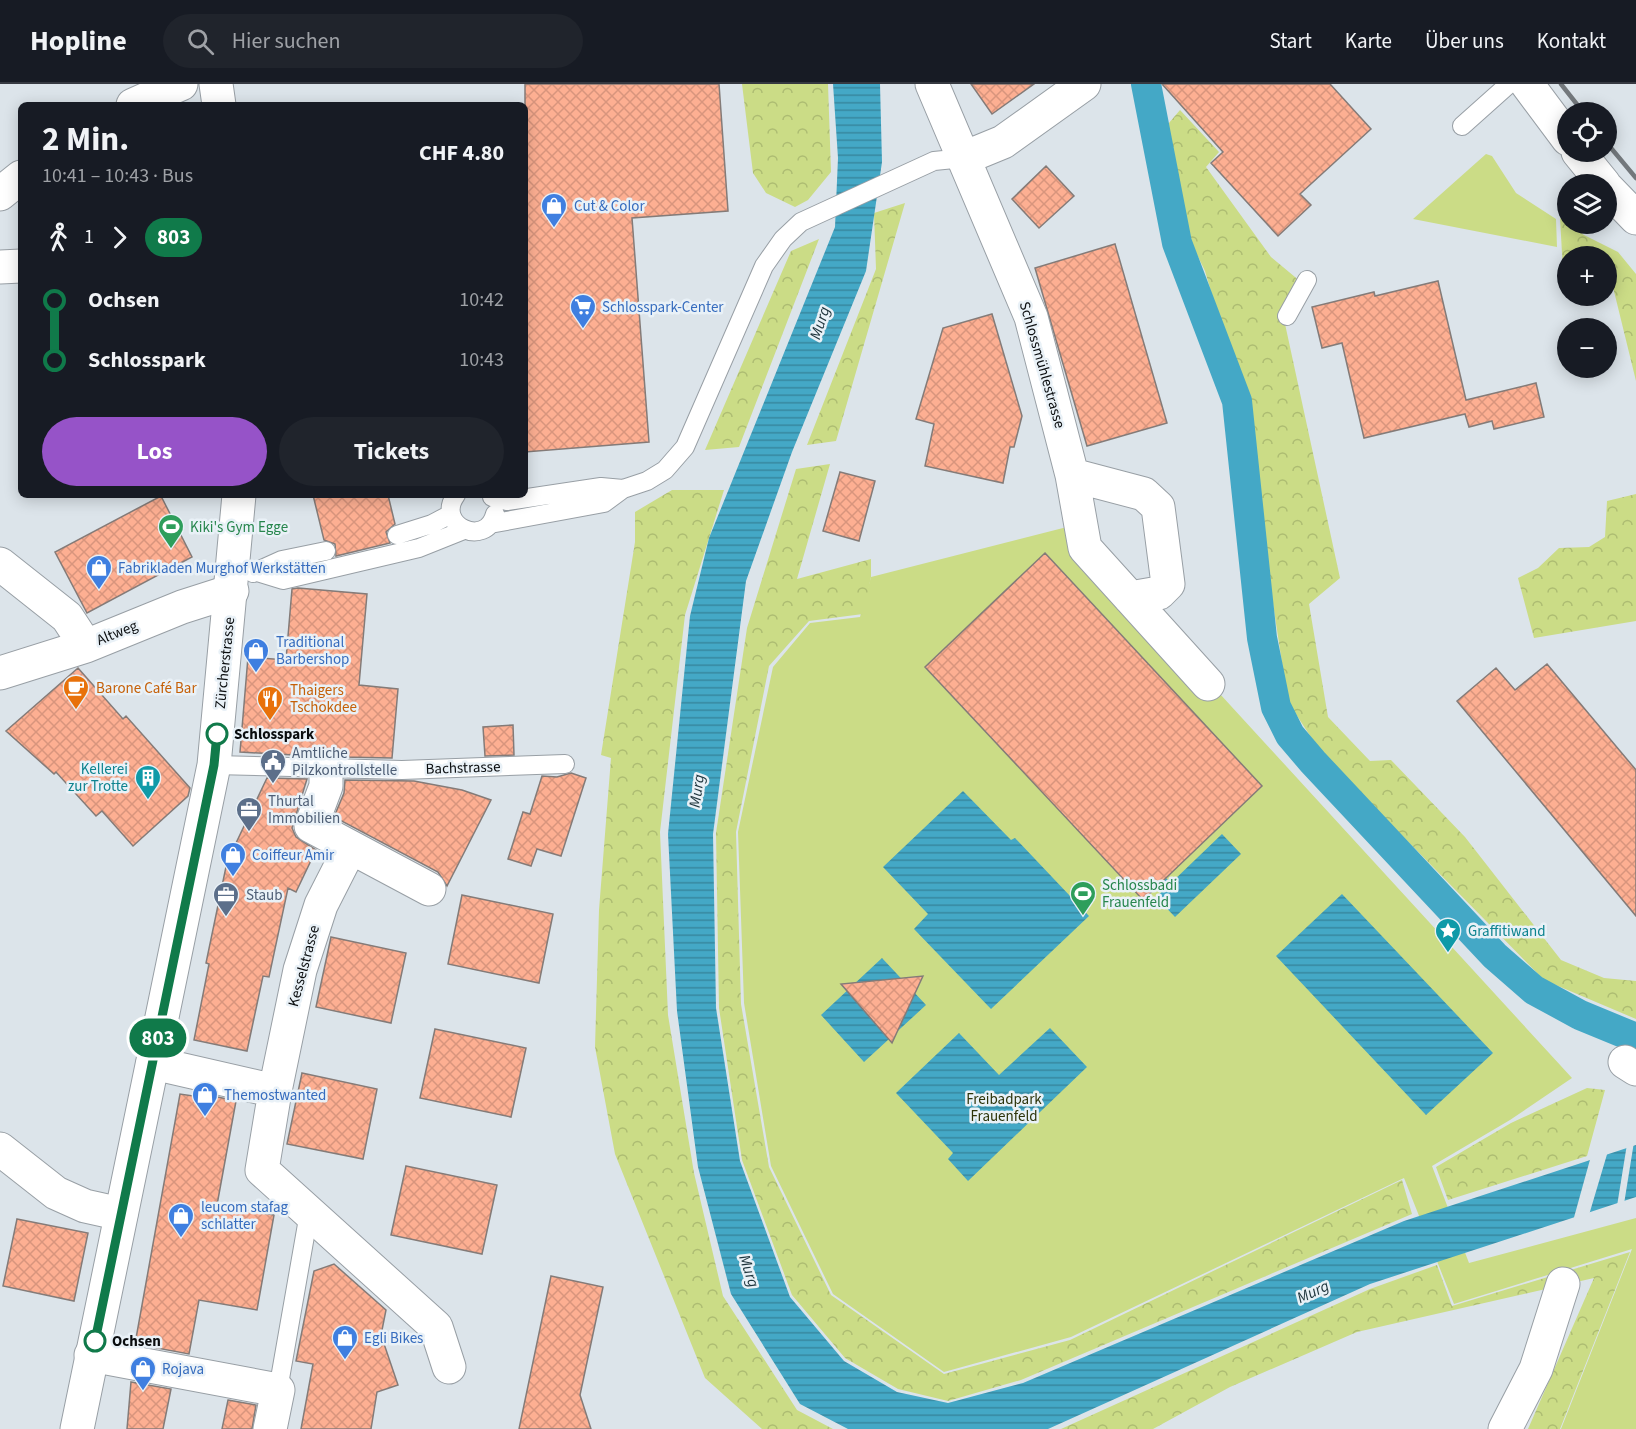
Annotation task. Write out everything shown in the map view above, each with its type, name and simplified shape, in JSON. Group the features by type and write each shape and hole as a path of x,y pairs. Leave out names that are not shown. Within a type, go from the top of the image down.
{"street":[{"path":"140,102 181,84"},
{"path":"216,84 219,102"},
{"name":"Schlossmühlestrasse","path":"932,84 1031,317 1072,475 1085,548 1208,684"},
{"path":"964,158 1003,142 1084,84"},
{"path":"1527,84 1557,124"},
{"path":"1586,162 1595,174"},
{"path":"0,194 18,179"},
{"path":"1617,198 1636,218"},
{"path":"0,267 18,266"},
{"path":"1072,475 1144,494 1158,507 1168,584 1159,593 1130,598"},
{"name":"Zürcherstrasse","path":"77,1429 214,765 241,579 239,498"},
{"path":"0,564 68,617 86,646"},
{"name":"Altweg","path":"0,673 86,646 182,607 241,579"},
{"path":"326,768 326,786 311,826 429,889"},
{"name":"Kesselstrasse","path":"350,848 321,905 300,970 275,1091 262,1170 436,1328 450,1367"},
{"path":"153,1063 275,1091"},
{"path":"0,1149 57,1192 85,1206 121,1214"},
{"path":"1505,1429 1536,1369 1563,1284"},
{"path":"92,1355 278,1390 270,1429"}],"lane":[{"path":"1462,126 1509,84"},
{"path":"241,579 283,580 419,548 464,530 478,532 490,524 604,503 622,489 647,482 665,470 685,447 764,266 783,239 801,222 934,161 964,158"},
{"path":"1287,316 1307,280"},
{"path":"528,498 601,486 622,489"},
{"path":"455,498 451,514 453,521 464,530"},
{"path":"490,524 495,512 492,498"},
{"path":"497,498 507,501 526,498"},
{"path":"398,535 432,524 451,514"},
{"path":"241,579 282,560 326,551"},
{"name":"Bachstrasse","path":"214,765 402,770 565,764"},
{"path":"278,1390 309,1213"}],"green space":[{"path":"742,84 828,84 831,172 808,200 795,207 766,193 753,173"},
{"path":"1180,110 1219,152 1206,167 1271,257 1301,282 1282,310 1340,578 1309,604 1328,717 1370,761 1391,760 1465,837 1561,960 1604,978 1636,981 1636,1019 1544,980 1322,754 1288,702 1241,394 1205,271 1175,209 1163,130"},
{"path":"1486,154 1492,156 1516,193 1556,219 1557,247 1413,219"},
{"path":"905,203 836,441 807,445 876,269 874,213"},
{"path":"1561,234 1583,234 1606,246 1562,246"},
{"path":"819,239 739,447 705,450 791,251"},
{"path":"1617,252 1636,274 1636,381 1617,303"},
{"path":"830,464 797,579 871,559 871,577 863,614 809,621 769,666 736,832 741,1004 769,1167 831,1295 944,1374 1070,1340 1402,1180 1412,1214 1021,1380 948,1401 898,1389 845,1358 792,1295 742,1160 719,1008 716,833 747,628 796,469"},
{"path":"672,490 724,490 685,615 660,832 668,1015 694,1173 723,1296 797,1410 833,1429 762,1429 705,1378 615,1154 595,1047 599,910 611,758 601,755 635,542 635,512"},
{"path":"1636,494 1636,621 1534,638 1518,578 1538,568 1559,548 1589,547 1605,537 1607,501"},
{"name":"Freibadpark Frauenfeld","path":"1067,527 1572,1078 1510,1120 1432,1166 1469,1263 1636,1218 1636,1429 1561,1429 1632,1249 1454,1304 1404,1178 1071,1337 944,1372 833,1294 771,1166 744,1003 738,832 773,667 810,623 860,617 871,577"},
{"path":"1587,1088 1605,1090 1587,1156 1448,1200 1436,1167 1511,1123"},
{"path":"1630,1252 1560,1429 1528,1429 1594,1278 1357,1332 1230,1387 1153,1429 1061,1429 1370,1289 1437,1265 1452,1306"}],"water":[{"name":"Murg","path":"833,84 880,84 882,162 866,271 792,452 746,581 713,834 716,1008 740,1161 790,1297 844,1361 897,1392 948,1403 1023,1383 1404,1221 1636,1145 1636,1197 1370,1284 1048,1429 848,1429 800,1404 731,1294 698,1167 677,1011 668,834 690,616 709,538 835,227 838,158"},
{"path":"963,791 1011,840 1015,838 1089,916 991,1009 914,929 928,914 883,867"},
{"path":"1222,834 1241,854 1175,917 1156,897 1164,890 1159,885 1166,878 1171,883"},
{"path":"1342,894 1493,1053 1426,1115 1276,956"},
{"path":"882,958 926,1005 864,1062 821,1015"},
{"path":"1050,1028 1087,1067 968,1181 948,1159 953,1153 896,1093 959,1033 999,1075"}],"pier":[{"path":"1634,1142 1624,1204 1617,1206 1627,1144"},
{"path":"1608,1151 1589,1215 1573,1221 1591,1156"}],"building":[{"name":"Schlosspark-Center","path":"525,84 719,84 728,211 632,218 649,442 528,452 528,102 525,102"},
{"path":"971,84 1034,84 992,114"},
{"path":"1162,84 1330,84 1371,129 1300,194 1311,205 1278,236 1211,163 1223,152"},
{"path":"1046,166 1074,196 1039,228 1012,199"},
{"path":"1115,244 1167,423 1087,446 1035,268"},
{"path":"1438,281 1466,400 1536,383 1544,417 1494,429 1492,421 1469,427 1465,414 1364,438 1342,343 1322,348 1312,307 1374,292 1375,296"},
{"path":"992,314 1022,416 1014,447 1010,447 1003,483 925,466 934,424 916,419 943,328"},
{"path":"840,472 875,481 859,541 823,531"},
{"path":"157,498 162,498 192,557 87,613 55,552"},
{"path":"314,498 389,498 395,524 386,532 390,543 336,556 335,544 324,540"},
{"name":"Schlossbadi Frauenfeld","path":"1045,553 1262,786 1143,900 925,667"},
{"path":"292,589 367,594 359,685 398,689 392,758 341,757 327,749 312,756 240,752 248,657 286,660"},
{"path":"1547,664 1636,770 1636,916 1457,701 1496,668 1515,690"},
{"path":"78,668 123,719 126,716 190,788 188,796 133,846 102,811 96,816 56,772 54,774 6,731"},
{"path":"513,725 514,755 485,756 483,727"},
{"path":"571,773 586,778 561,856 537,849 531,866 508,859 523,812 530,814 542,776 557,777"},
{"path":"267,778 307,779 292,828 296,837 316,850 296,892 288,888 269,977 263,976 247,1051 194,1040 209,964 206,963 227,862"},
{"path":"345,780 414,781 462,790 491,800 447,886 438,872 334,817 344,793"},
{"path":"462,895 553,914 539,983 448,964"},
{"path":"331,937 406,953 391,1023 316,1007"},
{"path":"923,976 892,1043 841,984"},
{"path":"435,1029 526,1048 511,1117 420,1098"},
{"path":"302,1073 377,1089 363,1159 287,1144"},
{"path":"195,1092 236,1101 217,1205 274,1215 257,1310 199,1300 189,1354 135,1344 180,1094 193,1096"},
{"path":"406,1166 497,1185 482,1254 391,1235"},
{"path":"17,1219 88,1233 74,1301 3,1286"},
{"path":"334,1264 386,1310 381,1335 398,1385 377,1392 371,1429 301,1429 313,1364 296,1361 314,1271"},
{"path":"551,1276 603,1287 580,1395 591,1429 519,1429"},
{"path":"131,1382 171,1389 163,1429 127,1429"},
{"path":"228,1400 256,1405 252,1429 222,1429"}],"waterway":[{"path":"1146,84 1177,243 1237,401 1262,638 1276,707 1290,735 1495,956 1534,990 1580,1015 1636,1038"}],"railway":[{"path":"1561,84 1575,102"},
{"path":"1617,155 1636,178"}],"bus line":[{"name":"803","path":"95,1341 214,765 217,734"}],"place":[{"name":"Cut & Color","path":"554,229"},
{"name":"Schlosspark-Center","path":"583,330"},
{"name":"Kiki's Gym Egge","path":"171,550"},
{"name":"Fabrikladen Murghof Werkstätten","path":"99,591"},
{"name":"Traditional Barbershop","path":"256,674"},
{"name":"Barone Café Bar","path":"76,711"},
{"name":"Thaigers Tschokdee","path":"270,722"},
{"name":"Schlosspark","path":"217,734"},
{"name":"Amtliche Pilzkontrollstelle","path":"273,785"},
{"name":"Kellerei zur Trotte","path":"148,801"},
{"name":"Thurtal Immobilien","path":"249,833"},
{"name":"Coiffeur Amir","path":"233,878"},
{"name":"Schlossbadi Frauenfeld","path":"1083,917"},
{"name":"Staub","path":"226,918"},
{"name":"Graffitiwand","path":"1448,954"},
{"name":"Themostwanted","path":"205,1118"},
{"name":"leucom stafag schlatter","path":"181,1239"},
{"name":"Ochsen","path":"95,1341"},
{"name":"Egli Bikes","path":"345,1361"},
{"name":"Rojava","path":"143,1392"}]}
